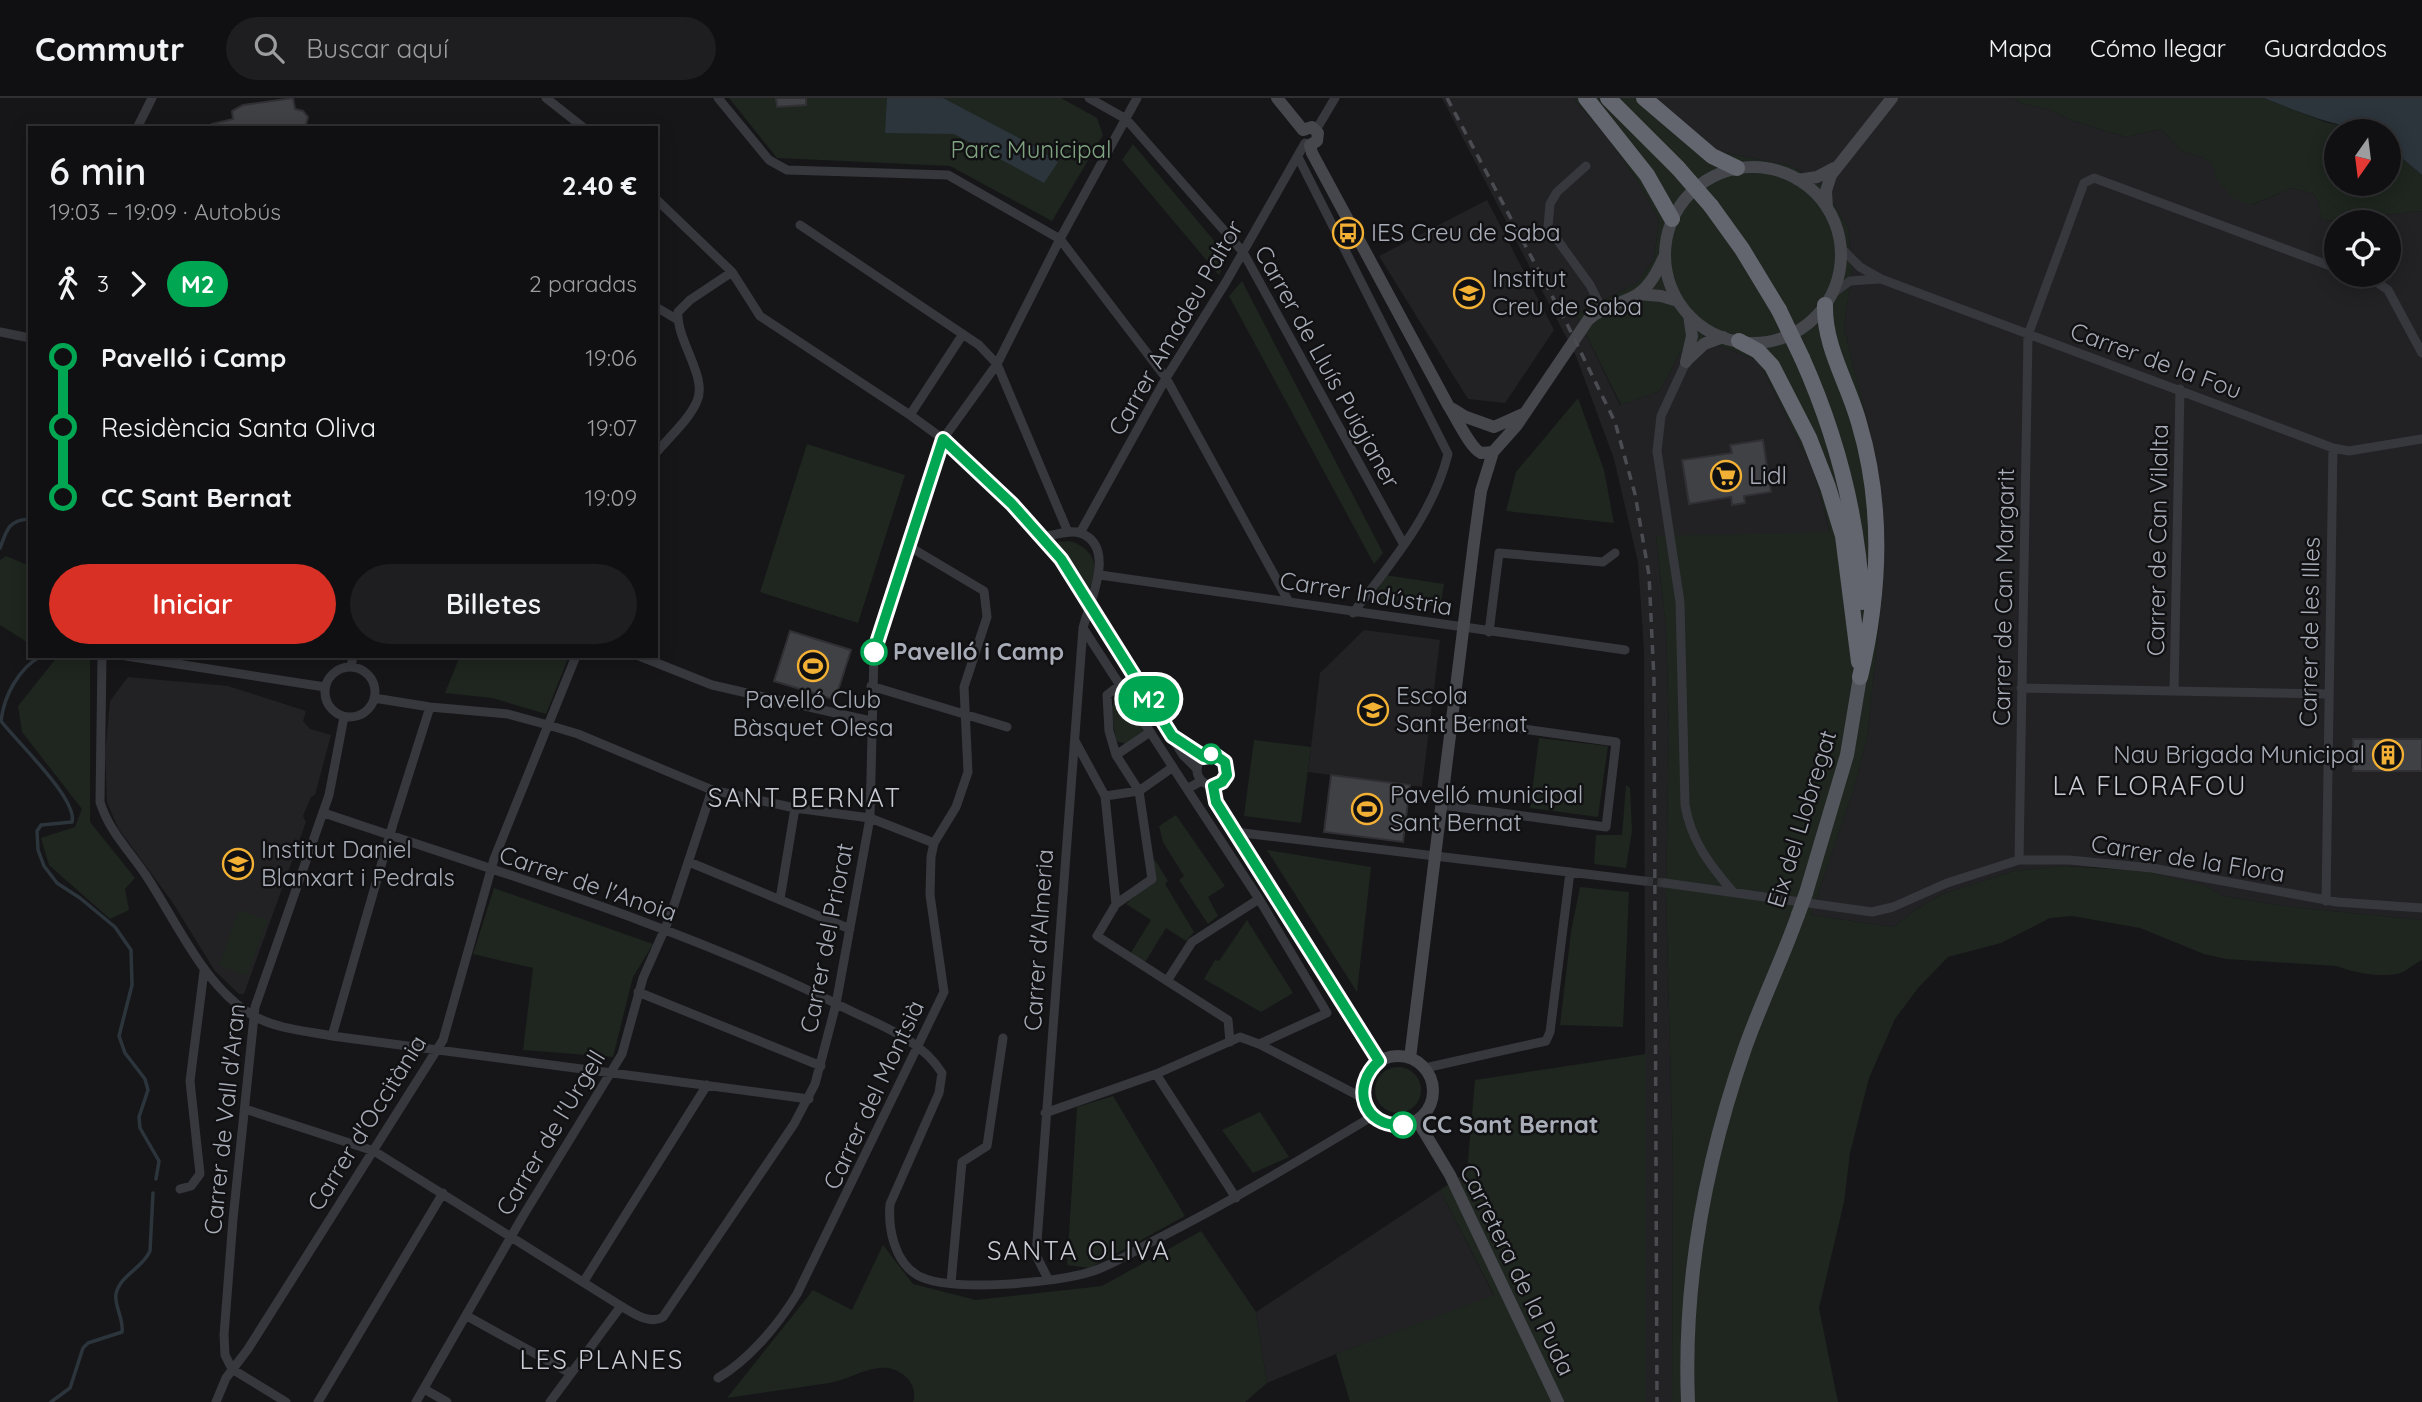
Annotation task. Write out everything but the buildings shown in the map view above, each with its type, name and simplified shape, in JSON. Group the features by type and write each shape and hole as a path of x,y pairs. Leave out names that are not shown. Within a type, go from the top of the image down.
{"highway":[{"path":"1586,98 1647,175 1672,219"},
{"name":"Eix del Llobregat","path":"1608,98 1678,168 1711,206 1742,249 1779,310 1802,358 1832,438 1846,489 1857,546 1863,610 1860,677"},
{"path":"1644,98 1712,156 1737,168"},
{"path":"1828,300 1828,340 1859,421 1876,508 1875,602 1860,677"},
{"path":"1731,339 1758,351 1772,366 1809,438 1828,487 1843,536 1860,677"}],"main road":[{"name":"Eix del Llobregat","path":"1688,1402 1687,1351 1691,1269 1710,1163 1746,1047 1826,835 1847,755 1860,677"}],"street":[{"path":"138,126 152,98"},
{"path":"546,98 573,125"},
{"path":"718,98 769,160 787,170 948,175 1060,239 1166,378 1289,601"},
{"name":"Carrer de Lluís Puigjaner","path":"1089,98 1126,119 1243,252 1404,545"},
{"name":"Carrer del Priorat","path":"621,1306 638,1315 657,1320 663,1317 809,1099 821,1066 836,1004 870,818 874,652 943,439 997,364 1060,239 1138,98"},
{"path":"1277,98 1318,140 1308,144 1312,153 1448,405 1477,452 1481,491"},
{"path":"1310,130 1335,98"},
{"path":"1828,209 1828,182 1892,98"},
{"name":"Carrer Amadeu Paltor","path":"1080,533 1166,378 1308,144"},
{"path":"1298,157 1448,454 1433,498 1404,545 1353,613"},
{"path":"1586,166 1557,192 1550,204 1548,228 1590,285 1602,309"},
{"path":"1798,180 1817,177 1838,166"},
{"path":"1737,168 1775,170 1798,180 1819,197 1834,220 1840,247 1840,267 1828,300 1812,320 1778,339 1758,342 1731,339 1710,332 1689,315 1678,301 1666,272 1666,238 1672,219 1685,198 1703,182 1737,168"},
{"name":"Carrer de Can Margarit","path":"2019,860 2028,335 2084,183 2094,178 2324,264"},
{"path":"658,201 732,272 760,316 943,439 1012,504 1061,559 1183,755 1196,768 1201,781 1213,786"},
{"path":"800,225 979,345 997,364 1068,532"},
{"name":"Carrer de la Fou","path":"1840,247 1860,267 1881,279 2333,448 2349,452 2422,439"},
{"path":"1477,452 1485,454 1496,448 1526,412 1583,327 1602,309 1638,294 1655,276 1664,257"},
{"path":"658,451 692,409 699,395 698,380 682,339 678,312 683,305 732,272"},
{"name":"Carrer de la Fou","path":"1828,300 1850,281 1881,279"},
{"path":"2384,287 2388,290 2422,353"},
{"path":"1638,294 1678,301"},
{"path":"658,308 678,320"},
{"path":"1689,315 1692,336 1686,362 1661,416 1657,451 1680,602 1685,805 1688,824 1697,845 1733,892"},
{"path":"0,332 28,338"},
{"path":"910,415 963,334"},
{"path":"1686,362 1704,344 1731,339"},
{"name":"Carrer de Can Vilalta","path":"2174,691 2180,389"},
{"path":"1410,1058 1481,491 1499,433 1489,425 1466,417 1448,405"},
{"path":"1470,438 1476,427 1526,412"},
{"name":"Carrer de les Illes","path":"2326,901 2333,448"},
{"path":"1042,537 1068,532 1080,533 1090,541 1098,554 1100,575"},
{"name":"Carrer del Montsià","path":"718,1378 729,1371 772,1328 797,1294 944,992 930,895 934,843 956,807 968,772 963,713 964,687 987,617 984,591 910,547"},
{"path":"1489,632 1499,552 1603,562 1615,553"},
{"name":"Carrer Indústria","path":"1100,575 1463,629 1625,650"},
{"name":"Carrer d'Almeria","path":"1048,1279 1036,1255 1045,1113 1083,628 1100,575"},
{"path":"1083,628 1259,899 1327,1013 1259,1044"},
{"path":"102,658 100,802 113,833 143,871 204,971 254,1016 271,1023 332,1035 809,1099"},
{"path":"139,658 325,687"},
{"path":"351,667 353,658"},
{"name":"Carrer d'Occitània","path":"216,1402 233,1369 438,1050 446,1031 490,870 575,658"},
{"path":"644,658 712,685 871,721"},
{"path":"351,667 368,675 375,688 374,698 364,713 352,718 344,717 329,708 324,695 332,674 351,667"},
{"path":"1120,685 1107,695 1109,731 1116,755 1139,791 1152,879 1116,904 1097,936 1228,1020 1230,1042"},
{"path":"872,686 1007,727"},
{"path":"2021,688 2328,694"},
{"path":"374,698 430,707 508,714 578,734 712,790 796,808 870,818 934,843"},
{"path":"332,1035 430,707"},
{"name":"Carrer de Vall d'Aran","path":"233,1369 225,1355 224,1335 256,1000 324,813 344,717"},
{"path":"1441,805 1606,827 1616,742 1452,719"},
{"path":"1116,755 1150,732"},
{"path":"1172,736 1204,757 1219,756 1227,766 1225,779 1213,786"},
{"path":"1074,739 1105,796 1116,904"},
{"path":"1196,768 1204,757"},
{"path":"1105,796 1139,791 1173,767"},
{"path":"1188,789 1201,781"},
{"path":"1213,786 1216,802 1379,1061"},
{"name":"Carrer de l'Urgell","path":"416,1402 512,1235 622,1055 638,992 665,929 712,790"},
{"path":"780,899 796,808"},
{"name":"Carrer de l'Anoia","path":"324,813 665,929 836,1004 919,1045"},
{"path":"1235,832 1644,881"},
{"name":"Carrer de la Flora","path":"1665,883 1872,912 1894,908 1947,883 2019,860 2069,860 2152,868 2326,901 2422,908"},
{"path":"689,862 850,929"},
{"path":"1425,1069 1546,1041 1550,1032 1570,872"},
{"path":"1167,981 1192,942 1259,899"},
{"path":"180,1189 191,1186 200,1174 190,1081 204,971"},
{"path":"638,992 821,1066"},
{"path":"1045,1113 1156,1074 1240,1037 1259,1044 1363,1098 1373,1116 1394,1125 1417,1120 1424,1114 1432,1096 1432,1086 1425,1069 1410,1058 1400,1056 1379,1061 1365,1077 1363,1098"},
{"path":"951,1283 962,1162 988,1146 1003,1038"},
{"path":"919,1045 932,1057 942,1073 939,1093 890,1204 889,1221 894,1243 903,1260 916,1274 932,1281 1007,1284 1091,1272 1236,1198 1373,1116"},
{"path":"1156,1074 1236,1198"},
{"path":"584,1281 707,1085"},
{"path":"246,1109 374,1151 512,1235 621,1306 550,1402"},
{"name":"Carretera de la Puda","path":"1417,1120 1450,1175 1558,1402"},
{"path":"318,1402 443,1193"},
{"path":"467,1316 570,1373"},
{"path":"233,1369 286,1402"},
{"path":"424,1389 447,1402"}],"shaded area":[{"path":"887,98 943,98 1032,145 1058,162 1044,183 954,134 885,133"},
{"path":"1442,98 1573,98 1608,138 1637,180 1659,220 1654,260 1637,283 1576,314 1620,405 1660,391 1680,352 1718,345 1759,361 1814,472 1830,533 1656,537 1666,629 1669,729 1666,892 1673,1165 1672,1402 1646,1402 1644,650 1638,562 1614,459 1576,356"},
{"path":"1650,98 2015,98 2020,103 2050,110 2073,121 2126,137 2161,129 2180,150 2204,158 2212,164 2252,205 2292,188 2314,194 2324,220 2324,287 2401,287 2401,213 2422,211 2422,920 2291,907 2223,896 2205,886 2112,868 2064,866 2014,871 1943,894 1893,927 1811,915 1854,788 1867,738 1884,576 1877,462 1844,328 1852,268 1848,227 1821,185 1792,166 1715,151"},
{"path":"2264,98 2422,98 2422,175 2401,157 2401,119 2324,120"},
{"name":"Institut Creu de Saba","path":"1487,200 1554,330 1505,403 1468,399 1379,256"},
{"name":"Escola Sant Bernat","path":"1364,630 1440,640 1422,787 1308,772 1320,673"},
{"name":"Institut Daniel Blanxart i Pedrals","path":"128,677 228,686 306,711 303,721 310,729 331,735 315,795 311,797 303,816 306,822 244,994 239,994 215,971 173,903 118,828 107,802 105,754 110,701"},
{"path":"1440,1190 1494,1296 1336,1354 1267,1383 1256,1312"}],"green space":[{"name":"Parc Municipal","path":"729,98 1061,98 1097,118 1103,135 1052,221 950,166 777,158"},
{"path":"1573,98 1650,98 1715,151 1792,166 1821,185 1848,227 1852,268 1844,328 1877,462 1884,576 1867,738 1854,788 1811,915 1893,927 1943,894 2014,871 2064,866 2145,871 2205,886 2223,896 2291,907 2422,920 2422,960 2403,972 2387,975 2360,973 2337,966 2226,959 2204,954 2140,928 2072,916 2050,918 2001,943 1948,957 1918,988 1895,1019 1869,1078 1850,1153 1844,1202 1819,1308 1838,1402 1672,1402 1673,1165 1666,892 1669,729 1666,629 1656,536 1830,532 1814,472 1759,361 1718,345 1680,352 1660,391 1621,405 1576,314 1637,283 1654,260 1659,220 1637,180 1608,138"},
{"path":"2015,98 2264,98 2324,122 2324,196 2401,196 2401,157 2422,175 2422,211 2401,213 2401,210 2324,210 2322,220 2314,194 2292,188 2251,205 2232,198 2217,179 2212,164 2204,158 2180,150 2161,129 2126,137 2073,121 2050,110 2020,103"},
{"path":"1133,144 1227,256 1219,275 1122,160"},
{"path":"1242,281 1383,553 1374,564 1229,296"},
{"path":"1578,398 1604,470 1614,523 1506,511 1516,472"},
{"path":"807,444 905,475 858,623 760,592"},
{"path":"1070,541 1084,548 1093,560 1095,574 1089,589 1057,542"},
{"path":"6,556 28,565 28,643 0,625 0,560"},
{"path":"1385,575 1444,584 1440,606 1374,598"},
{"path":"56,658 90,658 90,822 135,878 125,889 129,910 110,919 49,865 41,838 75,827 82,809 22,732 18,706"},
{"path":"459,658 568,658 546,714 492,698 445,693"},
{"path":"1116,699 1127,702 1145,731 1126,744 1116,741 1111,708"},
{"path":"1539,738 1608,746 1598,817 1530,808"},
{"path":"1254,740 1311,747 1301,823 1244,816"},
{"path":"1626,785 1630,788 1632,831 1626,868 1594,864 1596,835 1622,835"},
{"path":"1176,815 1225,886 1208,897 1218,916 1208,924 1179,880 1184,876 1163,842 1159,826"},
{"path":"1267,850 1371,867 1357,992"},
{"path":"1155,860 1168,881 1165,884 1194,932 1186,941 1166,928 1144,964 1130,954 1151,920 1126,904 1155,879 1152,861"},
{"path":"1580,887 1629,892 1623,1027 1560,1025 1571,932"},
{"path":"494,888 653,944 633,977 613,1057 523,1050 533,968 473,954"},
{"path":"239,910 268,920 247,976 219,965"},
{"path":"1247,920 1293,993 1261,1012 1204,979 1215,960 1219,961"},
{"path":"1646,1054 1646,1402 1350,1402 1336,1354 1494,1295 1440,1190 1467,1172 1475,1080"},
{"path":"1398,1067 1415,1073 1421,1090 1415,1107 1398,1113 1381,1107 1375,1090 1381,1073"},
{"path":"1113,1096 1185,1216 1090,1268 1067,1265 1077,1107"},
{"path":"1260,1112 1289,1157 1253,1173 1222,1130"},
{"path":"1201,1231 1256,1312 1267,1383 1245,1402 913,1402 914,1390 909,1380 899,1372 887,1368 873,1369 829,1383 727,1398 813,1290 852,1310 883,1245 913,1284 976,1300 1102,1286"}],"waterway":[{"path":"0,548 13,524 28,519"},
{"path":"38,658 25,668 14,684 5,702 1,721 56,785 71,812 72,822 41,825 37,831 38,850 44,866 57,883 115,927 131,950 132,985 119,1036 125,1053 145,1079 148,1090 139,1117 140,1128 159,1161 156,1179"},
{"path":"51,1402 70,1388 83,1348 88,1343 122,1332 116,1294 118,1287 150,1251 153,1193"}],"tunnel":[{"path":"1644,881 1665,883"}],"railway":[{"path":"1447,98 1568,326 1615,422 1635,494 1649,575 1654,680 1657,1402"}],"bus line":[{"name":"M2","path":"874,652 943,439 1012,504 1061,559 1172,736 1204,757 1211,754 1225,762 1227,775 1222,782 1213,786 1216,802 1379,1061 1365,1077 1363,1098 1367,1108 1383,1122 1403,1125"}],"place":[{"name":"IES Creu de Saba","path":"1348,233"},
{"name":"Institut Creu de Saba","path":"1469,293"},
{"name":"Lidl","path":"1726,476"},
{"name":"Pavelló i Camp","path":"874,652"},
{"name":"Pavelló Club Bàsquet Olesa","path":"813,666"},
{"name":"Escola Sant Bernat","path":"1373,710"},
{"name":"Nau Brigada Municipal","path":"2388,755"},
{"name":"Pavelló municipal Sant Bernat","path":"1367,809"},
{"name":"Institut Daniel Blanxart i Pedrals","path":"238,864"},
{"name":"CC Sant Bernat","path":"1403,1125"}],"district":[{"name":"LA FLORAFOU","path":"2150,786"},
{"name":"SANT BERNAT","path":"805,798"},
{"name":"SANTA OLIVA","path":"1079,1251"},
{"name":"LES PLANES","path":"602,1360"}]}
